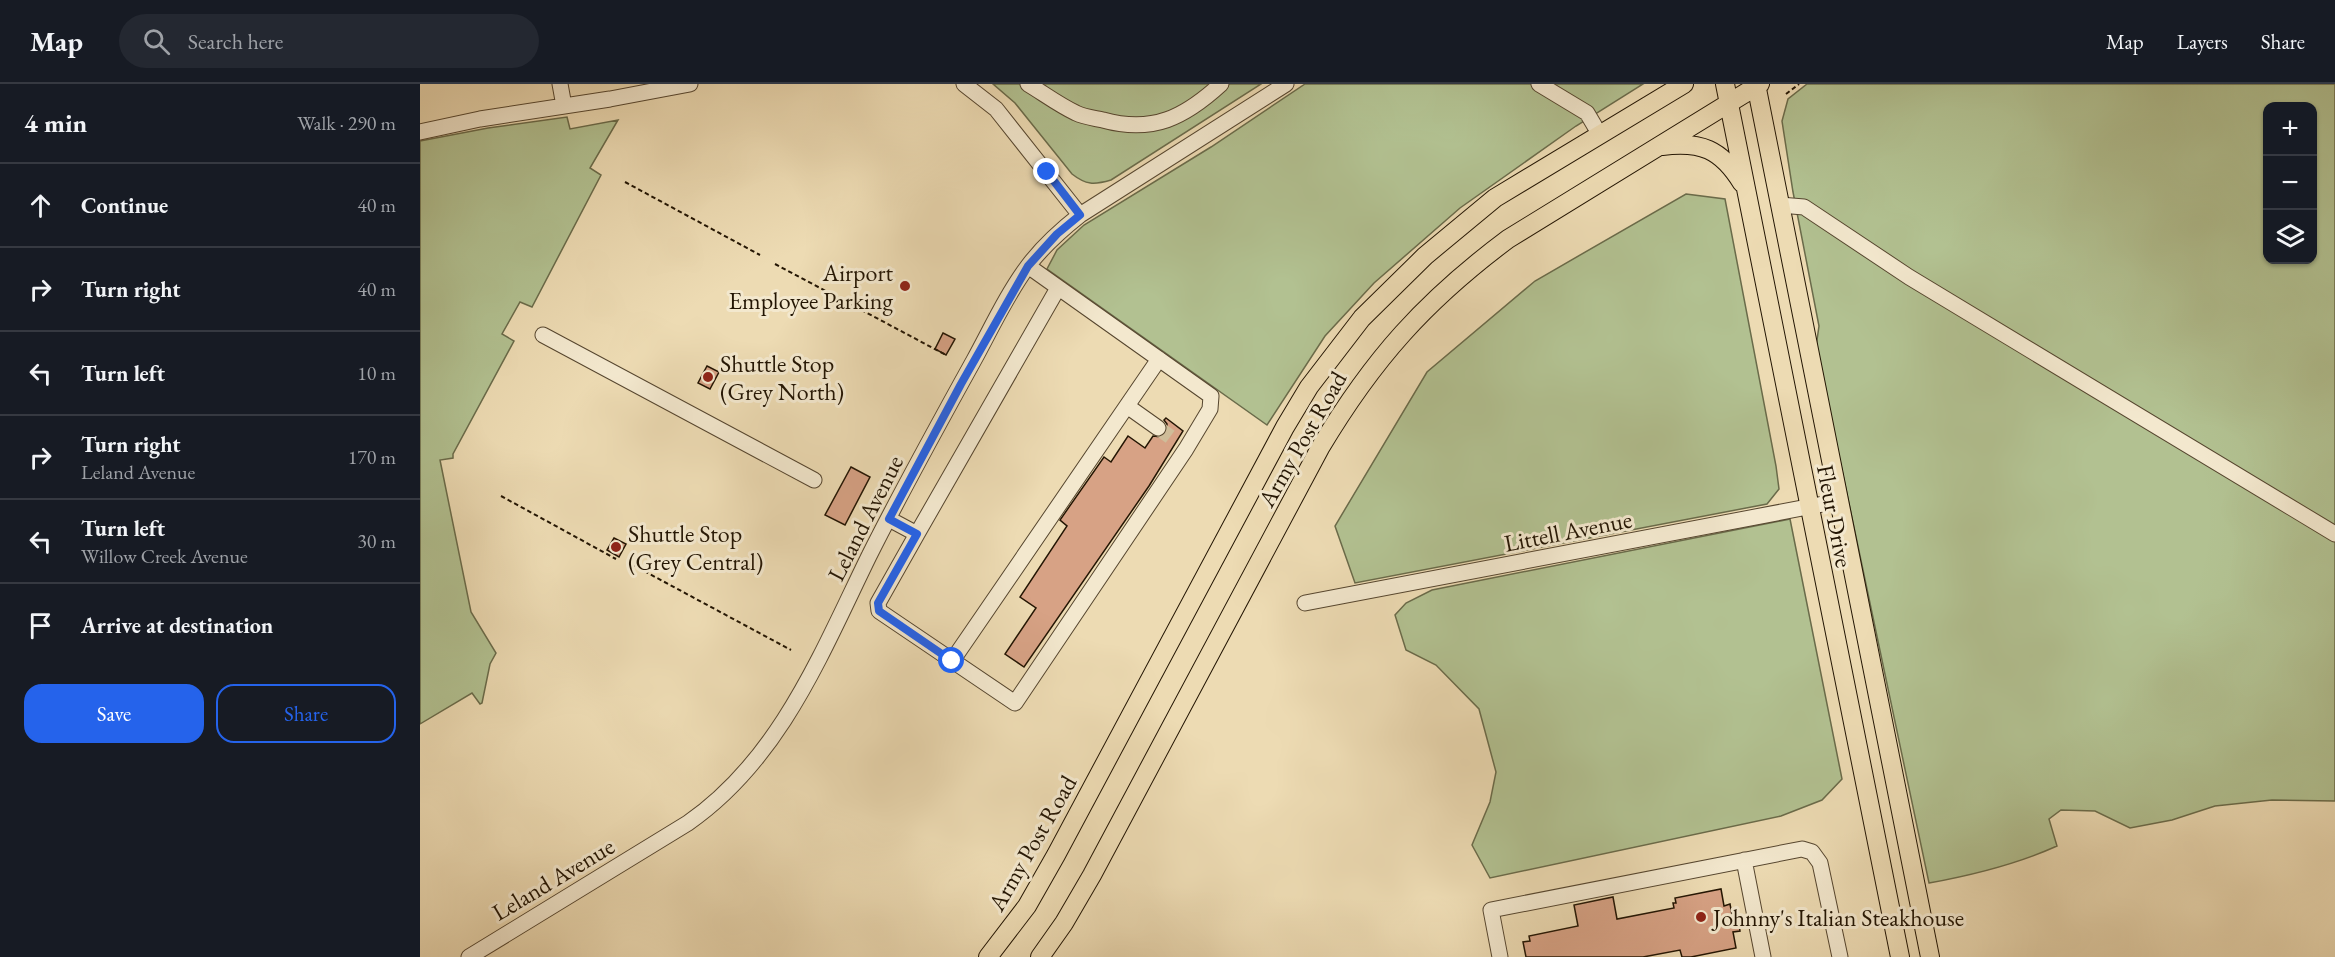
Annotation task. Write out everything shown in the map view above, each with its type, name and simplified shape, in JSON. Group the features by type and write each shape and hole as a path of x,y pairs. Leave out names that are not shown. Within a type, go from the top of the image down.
{"main road":[{"name":"Army Post Road","path":"988,957 1027,906 1285,427 1334,352 1392,285 1495,198 1600,135 1670,89 1684,84"},
{"name":"Fleur Drive","path":"1725,84 1808,508 1900,957"},
{"name":"Army Post Road","path":"1040,957 1064,923 1092,874 1320,448 1371,369 1433,300 1469,268 1508,239 1757,85"},
{"name":"Fleur Drive","path":"1757,85 1930,957"},
{"path":"1657,147 1691,144 1715,153 1725,159 1747,192"}],"street":[{"path":"560,84 564,106"},
{"path":"420,132 480,119 690,84"},
{"path":"964,84 996,109 1080,215"},
{"path":"1028,84 1077,113 1119,125 1138,126 1174,118 1202,101 1221,84"},
{"name":"Leland Avenue","path":"469,957 688,824 710,808 750,769 780,728 966,374 1028,266 1057,234 1080,215 1286,84"},
{"path":"1539,84 1587,113 1600,135"},
{"path":"1780,205 1804,207 1909,277 2335,534"},
{"path":"1028,266 1211,396 1210,409 1181,445 1015,703 879,611 878,603 1058,288"},
{"path":"543,335 814,480"},
{"path":"952,661 1159,359"},
{"path":"1127,406 1158,429"},
{"name":"Littell Avenue","path":"1305,603 1839,501"},
{"path":"889,519 917,534"},
{"path":"1500,957 1491,910 1802,849 1812,852 1820,863 1840,957"},
{"path":"1744,860 1763,957"}],"path":[{"path":"1786,94 1799,84"},
{"path":"625,182 760,255"},
{"path":"775,264 946,355"},
{"path":"501,496 616,559"},
{"path":"631,564 791,650"}],"green space":[{"path":"993,84 1261,84 1111,180 1095,183 1086,182 1072,174 1015,103"},
{"path":"1305,84 1643,84 1576,126 1460,208 1374,283 1325,336 1267,425 1047,269 1057,250 1084,225 1211,147"},
{"path":"1807,84 2335,84 2335,801 2272,800 2215,806 2172,820 2130,828 2095,811 2061,810 2049,819 2057,846 1994,869 1929,883 1816,347 1819,326 1782,121 1788,99"},
{"path":"567,117 570,129 618,120 590,168 601,175 532,307 520,302 502,334 514,341 453,454 453,458 440,460 471,612 496,653 490,664 482,703 480,704 472,693 420,724 420,141 488,128"},
{"path":"1686,194 1725,199 1776,466 1779,489 1767,504 1355,583 1335,526 1427,372 1535,281"},
{"path":"1790,519 1842,779 1822,800 1781,816 1490,878 1472,845 1490,802 1496,772 1479,709 1436,665 1406,650 1395,615 1406,603 1432,590"}],"building":[{"path":"943,333 955,339 946,355 935,349"},
{"name":"Shuttle Stop (Grey North)","path":"707,366 719,372 710,389 698,383"},
{"path":"1166,418 1183,431 1149,486 1024,667 1005,654 1036,608 1020,597 1067,526 1060,520 1104,457 1111,462 1128,436 1145,448 1153,436 1162,437 1166,433 1167,424 1164,420"},
{"path":"851,467 870,477 845,525 825,515"},
{"name":"Shuttle Stop (Grey Central)","path":"614,538 626,544 619,557 607,550"},
{"path":"1721,889 1724,906 1730,904 1733,920 1738,919 1740,931 1733,932 1736,948 1691,957 1682,957 1680,950 1643,957 1526,957 1523,942 1530,941 1529,936 1578,926 1574,905 1613,897 1617,919 1674,908 1675,898"}],"tunnel":[{"path":"1158,428 1176,441"}],"place":[{"name":"Airport Employee Parking","path":"905,286"},
{"name":"Shuttle Stop (Grey North)","path":"708,377"},
{"name":"Shuttle Stop (Grey Central)","path":"616,547"},
{"name":"Johnny's Italian Steakhouse","path":"1701,917"}],"route":[{"path":"952,661 879,611 878,603 917,534 889,519 961,384 1028,266 1057,234 1080,215 1047,172"}]}
